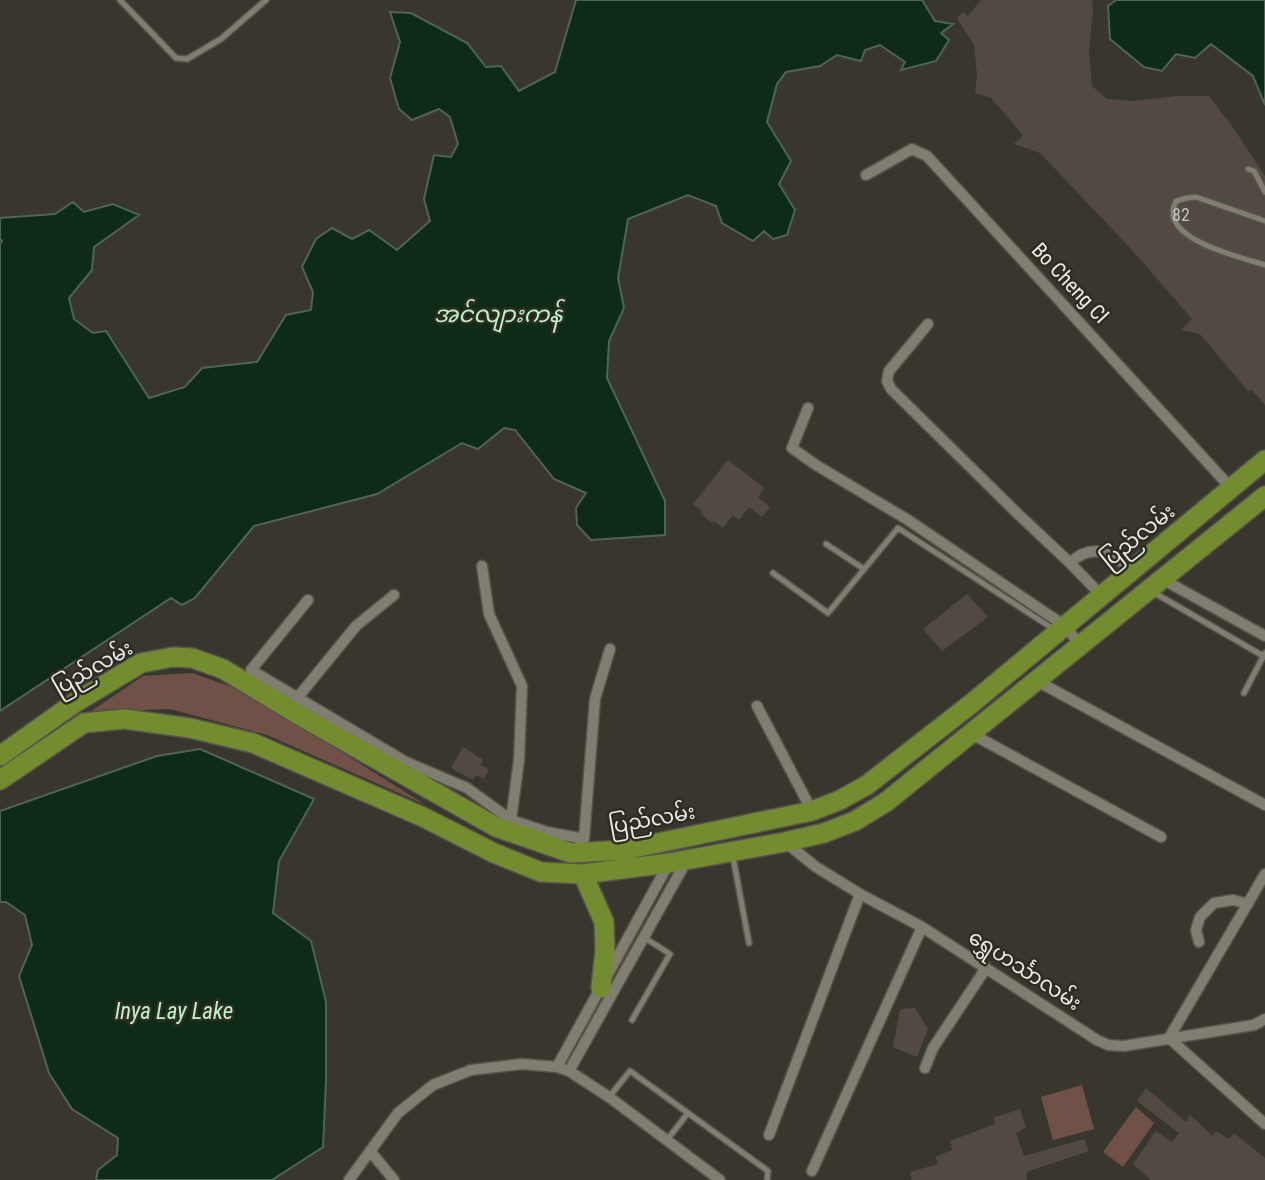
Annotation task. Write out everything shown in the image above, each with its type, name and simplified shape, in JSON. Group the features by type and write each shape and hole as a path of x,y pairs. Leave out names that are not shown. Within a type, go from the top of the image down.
{"highway":[{"name":"ပြည်လမ်း","path":"0,756 76,702 141,663 173,657 192,658 223,669 298,705 496,827 571,853 624,850 813,811 867,785 971,704 1265,460"},
{"name":"ပြည်လမ်း","path":"0,780 84,723 124,719 190,728 253,743 424,817 494,853 541,872 583,874 785,842 824,833 855,821 886,802 1263,500"},
{"path":"1139,565 1155,584"},
{"path":"665,841 678,861"},
{"path":"583,874 604,922 605,950 601,988"}],"street":[{"name":"Bo Cheng Cl","path":"866,175 912,149 927,156 1231,488"},
{"path":"928,324 889,371 887,381 891,389 1101,595"},
{"path":"808,408 792,449 908,520 1081,646"},
{"path":"1070,563 1078,555 1090,551 1106,553 1139,565"},
{"path":"482,566 489,614 522,686 519,760 511,820"},
{"path":"1155,584 1265,635"},
{"path":"298,705 356,626 394,595"},
{"path":"308,600 251,670 298,705 407,762 467,788 511,820 547,832 584,839 595,699 610,649"},
{"path":"1037,681 1265,805"},
{"path":"757,706 813,811"},
{"path":"972,734 1161,837"},
{"name":"ရွှေဟင်္သာလမ်း","path":"785,842 860,894 922,927 1108,1045 1124,1046 1254,1025 1265,1019"},
{"path":"569,1071 645,938 678,861"},
{"path":"556,1068 678,861"},
{"path":"1265,874 1169,1038 1265,1124"},
{"path":"769,1135 860,894"},
{"path":"1199,942 1196,930 1200,917 1214,903 1233,900 1248,904"},
{"path":"812,1171 922,927"},
{"path":"925,1068 933,1048 986,968"},
{"path":"349,1180 398,1113 433,1085 471,1070 522,1064 569,1071 609,1097 720,1180"},
{"path":"370,1151 394,1180"}],"lane":[{"path":"120,0 176,58 187,59 221,38 266,0"},
{"path":"1248,169 1254,171 1265,192"},
{"path":"1265,220 1196,197 1177,201 1172,209 1174,221 1183,232 1204,244 1265,265"},
{"path":"773,573 828,613 898,528 1061,629"},
{"path":"826,544 864,569"},
{"path":"1155,584 1264,655 1244,693"},
{"path":"732,852 750,943"},
{"path":"632,1020 670,954 645,938"},
{"path":"609,1097 630,1071 768,1171 767,1180"},
{"path":"667,1140 688,1113"}],"shaded area":[{"path":"192,673 246,692 426,805 267,735 170,709 90,712 143,676"},
{"path":"1082,1085 1094,1129 1053,1140 1041,1097"},
{"path":"1136,1107 1154,1123 1123,1167 1103,1152"}],"water":[{"name":"အင်လျားကန်","path":"576,0 922,0 935,21 953,24 941,33 949,40 936,61 901,70 905,62 880,45 865,50 861,61 837,55 820,66 786,72 777,84 767,122 791,161 779,184 795,210 787,235 773,239 764,231 753,241 722,223 716,206 688,195 628,219 618,278 624,308 609,341 607,378 665,501 665,535 591,540 577,525 576,508 586,493 554,479 515,430 504,428 478,449 462,443 377,494 254,526 195,598 182,605 171,598 0,711 0,218 55,214 73,202 84,212 113,204 139,215 94,247 92,270 69,298 74,319 93,333 106,331 149,398 185,387 202,368 257,362 286,315 311,310 313,292 302,267 316,239 332,228 352,239 369,230 397,250 430,221 424,199 434,155 451,157 458,144 450,117 439,109 412,120 399,109 390,78 400,42 390,12 411,13 467,43 486,67 501,66 519,91 555,72"},
{"path":"1116,0 1265,0 1265,105 1253,76 1211,44 1195,58 1176,54 1162,71 1144,67 1110,39 1108,6"},
{"name":"Inya Lay Lake","path":"200,749 314,799 279,861 273,913 311,941 326,1002 323,1147 272,1180 96,1180 98,1170 117,1155 118,1138 72,1109 49,1073 19,976 32,945 25,915 6,902 0,902 0,811 157,756"}],"building":[{"path":"981,0 1092,0 1089,51 1092,86 1107,99 1134,101 1176,96 1209,96 1234,129 1265,176 1265,405 1251,389 1248,391 1200,334 1181,330 1192,319 1133,251 1040,153 1014,144 1023,135 991,98 975,93 977,75 974,45 957,18 963,12 968,16"},
{"path":"728,460 762,486 764,489 758,497 770,507 762,517 749,507 739,520 733,515 723,528 714,521 712,523 693,504"},
{"path":"967,594 988,617 942,651 923,629"},
{"path":"463,747 483,760 480,765 489,770 484,779 476,775 473,780 451,768"},
{"path":"915,1008 928,1029 917,1057 893,1047 900,1009"},
{"path":"1146,1088 1186,1122 1190,1115 1213,1136 1216,1131 1229,1139 1234,1133 1265,1158 1265,1180 1151,1180 1133,1164 1156,1131 1172,1142 1179,1133 1137,1101"},
{"path":"1020,1109 1026,1127 1016,1133 1024,1156 1084,1139 1089,1151 1026,1172 1027,1180 912,1180 910,1172 938,1164 935,1157 952,1150 950,1141 995,1124 993,1118"}]}
